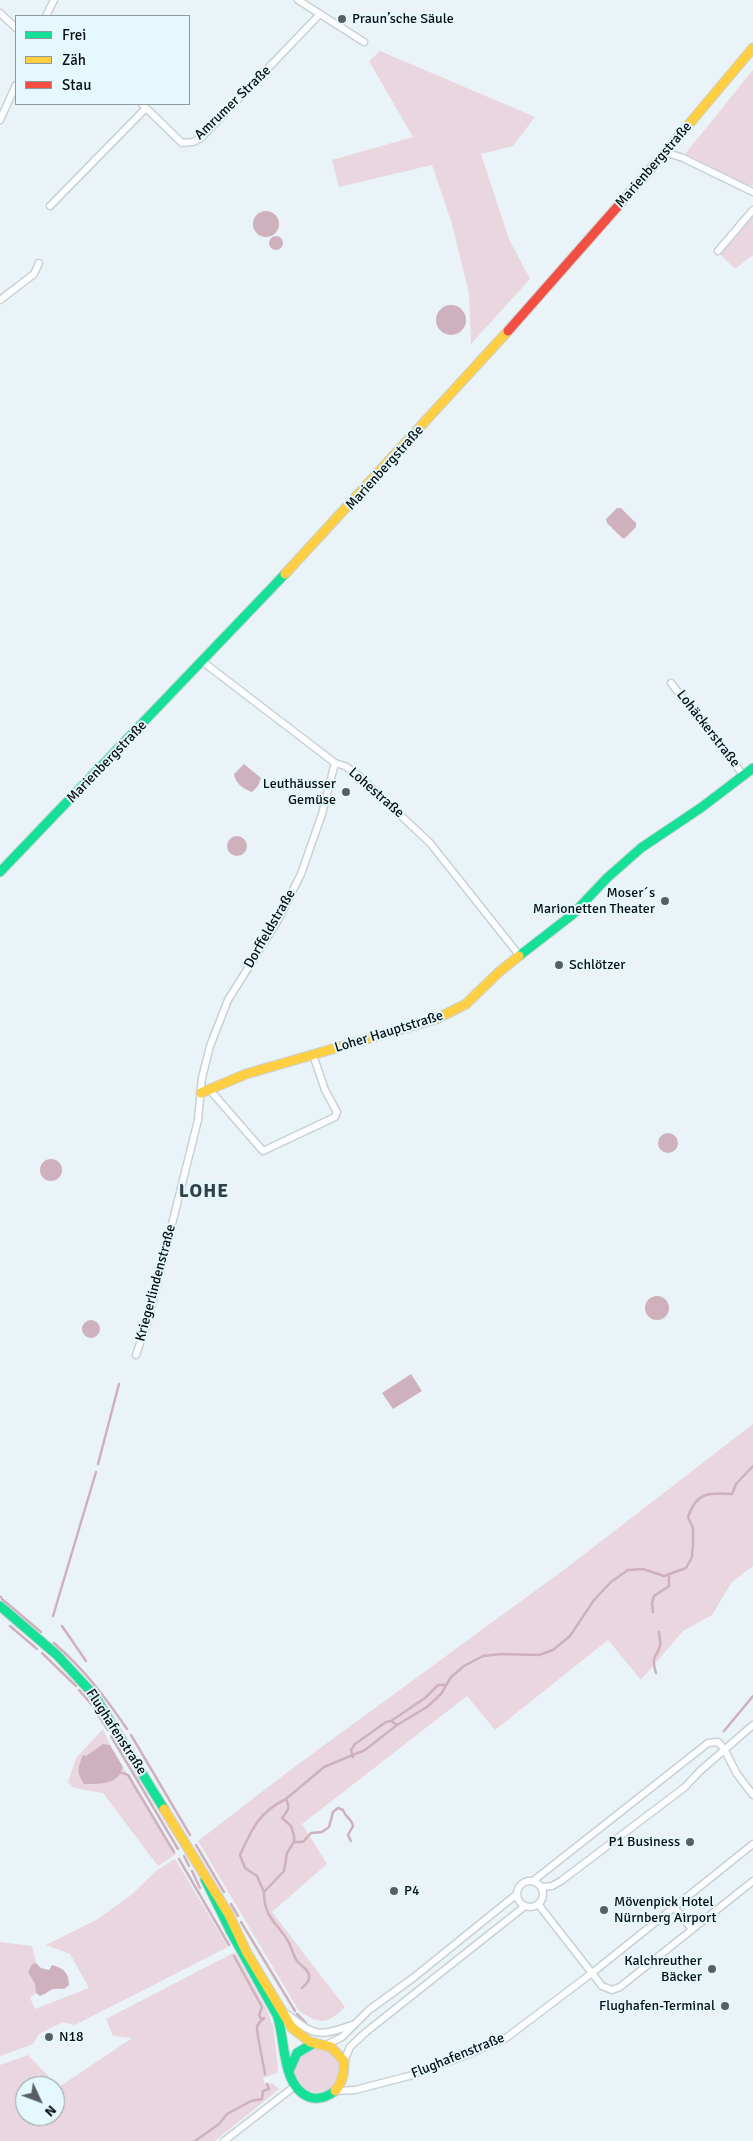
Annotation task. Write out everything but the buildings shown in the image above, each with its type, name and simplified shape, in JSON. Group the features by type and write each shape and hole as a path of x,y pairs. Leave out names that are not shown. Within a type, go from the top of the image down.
{"main road":[{"name":"Marienbergstraße","path":"0,872 204,662 447,400 665,152 753,48"},
{"name":"Loher Hauptstraße","path":"205,1091 246,1074 436,1019 453,1012 466,1004 498,972 572,915 607,878 641,848 753,768"},
{"name":"Flughafenstraße","path":"0,1606 61,1659 94,1695 205,1879 229,1915 244,1948 278,2007 296,2032 314,2044"},
{"name":"Flughafenstraße","path":"205,1879 225,1924 277,2016 284,2036 289,2071 294,2086 301,2093 313,2098 324,2097 336,2091"},
{"path":"289,2071 291,2062 304,2047 314,2044 326,2045 335,2050 344,2061 344,2076 336,2091"}],"street":[{"path":"48,15 54,0"},
{"path":"298,0 364,42"},
{"path":"0,13 15,27"},
{"name":"Amrumer Straße","path":"144,106 182,143 193,142 201,138 320,14"},
{"path":"0,120 15,87"},
{"path":"50,206 144,106"},
{"path":"665,152 683,158 753,192"},
{"path":"718,251 753,210"},
{"path":"0,300 34,274 39,262"},
{"name":"Lohestraße","path":"204,662 335,763 345,766 358,775 425,837 520,955"},
{"name":"Lohäckerstraße","path":"671,683 744,776"},
{"name":"Dorffeldstraße","path":"205,1091 208,1052 221,1015 278,920 297,882 322,814 335,763"},
{"path":"205,1091 263,1151 335,1117 337,1112 325,1090 313,1055"},
{"name":"Kriegerlindenstraße","path":"136,1355 148,1320 205,1091"},
{"path":"541,1887 552,1886 561,1881 685,1787 724,1749 753,1725"},
{"name":"Flughafenstraße","path":"326,2045 342,2037 369,2010 517,1894 523,1883 534,1881 708,1743 718,1742 724,1749"},
{"path":"724,1749 737,1774 753,1794"},
{"name":"Flughafenstraße","path":"336,2091 355,2090 409,2076 460,2058 506,2038 592,1973 753,1844"},
{"path":"344,2061 350,2047 366,2032 525,1906 538,1904 542,1898 541,1887 534,1881"},
{"path":"538,1904 604,1988 612,1990 620,1987 753,1881"},
{"path":"517,1894 525,1906"},
{"path":"674,1907 692,1929"},
{"name":"Flughafenstraße","path":"278,2007 314,2033 327,2033 355,2024"},
{"path":"224,2141 294,2086"}],"shaded area":[{"path":"380,51 535,117 513,146 481,154 509,239 530,279 471,344 469,294 452,224 432,165 339,187 332,160 413,137 369,61"},
{"path":"753,70 753,185 748,185 685,154"},
{"path":"266,211 275,215 279,224 275,233 266,237 257,233 253,224 257,215"},
{"path":"753,214 753,255 735,269 719,253"},
{"path":"276,236 281,238 283,243 281,248 276,250 271,248 269,243 271,238"},
{"path":"451,305 462,309 466,320 462,331 451,335 440,331 436,320 440,309"},
{"path":"617,508 621,508 636,523 636,527 625,538 622,538 607,523 606,519"},
{"path":"244,764 261,778 258,786 252,792 240,785 234,774"},
{"path":"237,836 244,839 247,846 244,853 237,856 230,853 227,846 230,839"},
{"path":"668,1133 675,1136 678,1143 675,1150 668,1153 661,1150 658,1143 661,1136"},
{"path":"51,1159 59,1162 62,1170 59,1178 51,1181 43,1178 40,1170 43,1162"},
{"path":"657,1296 662,1297 668,1303 668,1313 662,1319 657,1320 652,1319 646,1313 645,1308 646,1303 652,1297"},
{"path":"91,1320 97,1323 100,1329 97,1335 91,1338 85,1335 82,1329 85,1323"},
{"path":"411,1374 422,1391 393,1409 382,1393"},
{"path":"753,1424 753,1566 732,1582 712,1615 683,1631 641,1680 608,1640 495,1730 467,1696 302,1824 327,1864 272,1912 345,2007 333,2017 323,2021 299,2011 198,1841 289,1771 569,1566"},
{"path":"103,1729 110,1745 103,1744 86,1756 122,1773 123,1767 176,1854 158,1866 103,1793 74,1788 68,1782 76,1758"},
{"path":"103,1744 110,1745 123,1767 121,1773 108,1782 84,1784 79,1770 83,1755 86,1756"},
{"path":"175,1859 228,1947 75,2025 63,2022 39,2034 33,2044 0,2056 0,1942 32,1946 36,1963 32,1964 28,1972 35,1984 36,1993 30,1998 35,2009 89,1988 70,1954 46,1945 96,1920 130,1896 157,1870"},
{"path":"235,1952 267,2010 273,2026 278,2067 277,2073 263,2078 265,2084 272,2083 279,2089 215,2141 0,2141 0,2065 28,2055 48,2076 15,2076 15,2126 65,2126 65,2083 132,2038 113,2036 106,2019"},
{"path":"36,1963 41,1968 49,1970 52,1965 63,1969 67,1974 69,1985 64,1989 52,1990 40,1996 36,1993 35,1984 28,1972 32,1964"},
{"path":"312,2046 322,2046 336,2056 340,2069 336,2082 330,2088 322,2092 312,2092 298,2082 294,2074 294,2064 304,2050"}],"waterway":[{"path":"98,1464 119,1384"},
{"path":"302,1988 308,1981 308,1973 297,1961 285,1936 269,1915 266,1909 264,1892 284,1871 287,1853 294,1842 291,1826 282,1818 287,1812 286,1799 324,1767 365,1750 397,1725 427,1707 441,1694 451,1677 464,1666 483,1656 501,1654 539,1655 553,1650 570,1636 594,1600 611,1582 628,1570 643,1569 664,1576 686,1568 692,1557 693,1528 688,1517 691,1509 704,1496 716,1493 732,1494 736,1484 753,1466"},
{"path":"53,1616 96,1472"},
{"path":"653,1612 652,1603 654,1596 669,1586 669,1574"},
{"path":"2,1599 41,1632"},
{"path":"10,1626 37,1649"},
{"path":"62,1626 86,1661"},
{"path":"656,1673 654,1659 660,1645 659,1632"},
{"path":"54,1643 94,1684 127,1729"},
{"path":"42,1653 76,1686"},
{"path":"391,1721 425,1698 438,1685 446,1685"},
{"path":"79,1690 92,1705"},
{"path":"724,1731 753,1696"},
{"path":"94,1708 108,1730"},
{"path":"353,1757 351,1750 355,1744 386,1722 391,1721 397,1725"},
{"path":"131,1735 190,1835"},
{"path":"111,1736 178,1849"},
{"path":"122,1773 128,1775 174,1852"},
{"path":"264,1892 257,1876 245,1868 240,1855 257,1822 269,1810 286,1799"},
{"path":"294,1842 303,1842 311,1833 322,1832 329,1827 333,1812 338,1808 343,1810 353,1826 348,1835 351,1841"},
{"path":"196,1845 224,1892"},
{"path":"184,1856 189,1866"},
{"path":"179,1859 229,1945"},
{"path":"192,1871 200,1888"},
{"path":"231,1904 238,1916"},
{"path":"241,1922 295,2011"},
{"path":"234,1956 262,2007 259,2015 262,2020"},
{"path":"297,2014 306,2023"},
{"path":"264,2018 258,2024 257,2030 265,2074"},
{"path":"195,2141 219,2124 227,2114 251,2101 262,2099 263,2091 269,2089 267,2084"}],"traffic: fast":[{"path":"0,872 285,574"},
{"path":"519,956 572,915 607,878 641,848 702,807 753,768"},
{"path":"0,1606 57,1655 94,1695 164,1809"},
{"path":"205,1879 231,1932 277,2015 286,2061 293,2083 300,2091 312,2098 329,2095 335,2091"},
{"path":"289,2071 297,2053 314,2043"}],"traffic: slow":[{"path":"663,155 753,48"},
{"path":"285,574 508,331"},
{"path":"201,1093 246,1074 436,1019 466,1004 499,972 519,956"},
{"path":"164,1809 229,1915 247,1953 292,2028 310,2042 331,2047 344,2061 340,2084 335,2091"}],"traffic: jam":[{"path":"508,331 663,155"}],"place":[{"name":"Praun’sche Säule","path":"342,19"},
{"name":"Leuthäusser Gemüse","path":"346,792"},
{"name":"Moser´s Marionetten Theater","path":"665,901"},
{"name":"Schlötzer","path":"559,965"},
{"name":"P1 Business","path":"690,1842"},
{"name":"P4","path":"394,1891"},
{"name":"Mövenpick Hotel Nürnberg Airport","path":"604,1910"},
{"name":"Kalchreuther Bäcker","path":"712,1969"},
{"name":"Flughafen-Terminal","path":"725,2006"},
{"name":"N18","path":"49,2037"}],"district":[{"name":"LOHE","path":"204,1192"}]}
